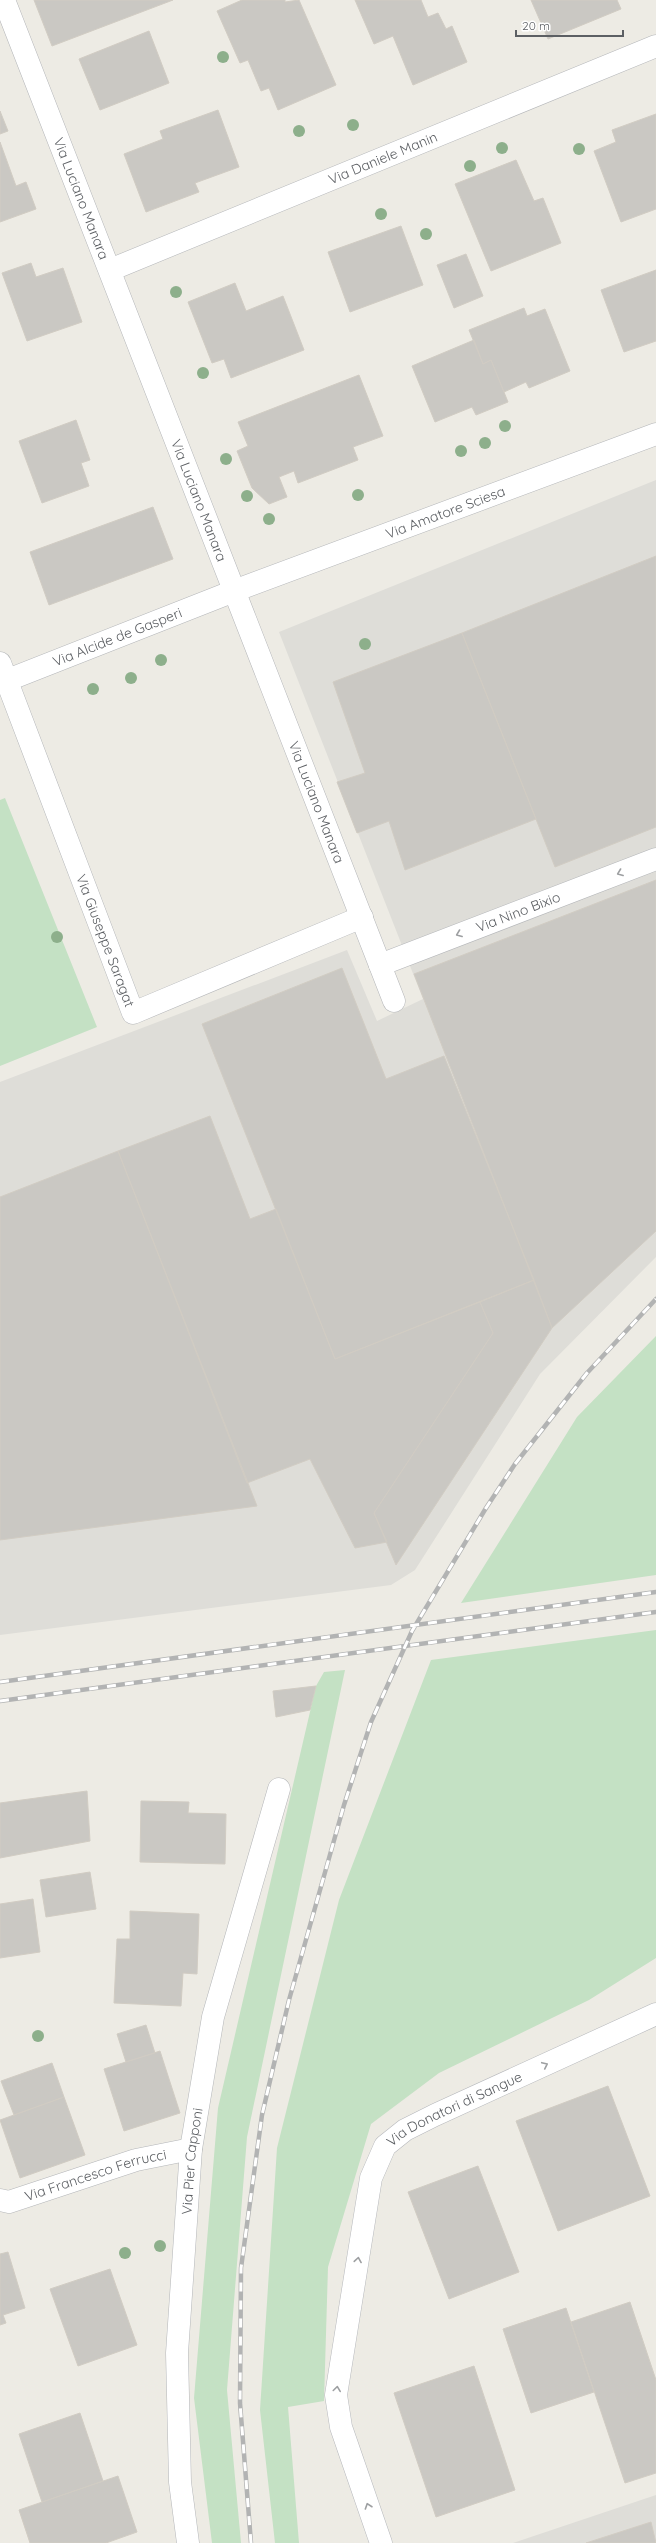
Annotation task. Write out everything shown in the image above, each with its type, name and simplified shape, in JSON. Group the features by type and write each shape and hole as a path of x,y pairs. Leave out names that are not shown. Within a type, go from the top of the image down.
{"street":[{"name":"Via Luciano Manara","path":"4,0 394,1001"},
{"name":"Via Daniele Manin","path":"110,270 656,46"},
{"name":"Via Amatore Sciesa","path":"234,591 656,434"},
{"name":"Via Alcide de Gasperi","path":"2,676 234,591"},
{"name":"Via Giuseppe Saragat","path":"2,676 133,1013 362,917"},
{"name":"Via Nino Bixio","path":"380,964 656,859"},
{"name":"Via Pier Capponi","path":"188,2543 180,2482 177,2353 191,2149 213,2017 279,1789"},
{"name":"Via Donatori di Sangue","path":"381,2543 341,2427 336,2395 371,2178 385,2146 405,2130 435,2115 656,2014"},
{"name":"Via Francesco Ferrucci","path":"0,2200 10,2202 136,2160 191,2149"}],"shaded area":[{"path":"656,480 656,1257 540,1374 415,1570 391,1585 0,1635 0,1082 347,950 377,1021 423,999 279,632"},
{"path":"656,2495 656,2543 513,2543"}],"green space":[{"path":"5,798 97,1027 0,1066 0,800"},
{"path":"656,1336 656,1575 461,1603 577,1417"},
{"path":"656,1630 656,1958 589,2000 439,2073 371,2124 328,2267 324,2401 288,2407 299,2543 275,2543 260,2410 277,2148 339,1900 431,1660"},
{"path":"345,1670 247,2137 227,2390 241,2543 212,2543 194,2398 218,2108 316,1686 324,1672"}],"building":[{"path":"34,0 173,0 52,46"},
{"path":"242,0 285,0 285,2 299,0 336,85 278,110 269,88 261,91 248,60 240,63 217,11"},
{"path":"355,0 421,0 428,17 438,13 446,29 452,26 467,62 413,85 393,36 374,44"},
{"path":"531,0 617,0 621,9 548,39"},
{"path":"149,31 169,83 100,110 79,59"},
{"path":"218,110 239,167 195,183 199,192 146,212 124,154 163,139 160,131"},
{"path":"0,111 8,131 0,134"},
{"path":"656,114 656,209 621,222 594,151 616,142 612,130"},
{"path":"0,142 16,186 26,182 36,209 0,222"},
{"path":"516,160 534,201 543,198 561,243 491,271 455,184"},
{"path":"401,226 423,285 350,312 328,252"},
{"path":"466,254 483,296 454,308 437,265"},
{"path":"31,263 36,277 63,268 82,322 27,341 2,273"},
{"path":"656,270 656,341 624,352 601,290"},
{"path":"235,283 246,311 283,296 304,350 231,378 224,359 212,363 188,302"},
{"path":"524,308 527,316 545,309 570,371 529,388 526,382 504,392 491,360 483,364 469,330"},
{"path":"474,340 483,364 491,360 508,402 476,415 472,407 435,422 412,366"},
{"path":"359,375 383,436 353,447 358,460 298,483 294,471 279,477 287,497 269,504 252,488 237,451 248,446 238,422"},
{"path":"76,420 90,460 81,463 89,486 42,503 19,441"},
{"path":"153,507 173,559 49,605 30,552"},
{"path":"656,556 656,827 555,867 462,633"},
{"path":"462,633 536,819 405,870 389,821 357,833 337,782 365,773 333,682"},
{"path":"656,880 656,1231 552,1328 414,974"},
{"path":"342,968 386,1079 444,1056 534,1280 335,1359 202,1024"},
{"path":"210,1116 250,1219 276,1209 335,1359 480,1302 493,1333 374,1513 387,1542 355,1548 310,1459 247,1483 118,1151"},
{"path":"118,1151 257,1506 0,1540 0,1197"},
{"path":"534,1280 552,1328 396,1565 374,1513 493,1333 480,1302"},
{"path":"316,1686 310,1710 276,1717 273,1691"},
{"path":"87,1791 90,1841 0,1858 0,1803"},
{"path":"141,1801 189,1802 188,1813 226,1814 225,1864 140,1862"},
{"path":"90,1872 96,1909 46,1917 40,1880"},
{"path":"33,1899 40,1952 0,1958 0,1904"},
{"path":"130,1911 199,1914 197,1974 183,1973 181,2006 114,2003 117,1939 130,1939"},
{"path":"146,2025 155,2053 126,2062 117,2034"},
{"path":"160,2051 180,2113 124,2131 104,2069"},
{"path":"52,2063 64,2097 14,2115 1,2081"},
{"path":"608,2086 650,2196 558,2231 516,2121"},
{"path":"64,2097 85,2155 20,2178 0,2120"},
{"path":"478,2166 519,2272 449,2299 408,2192"},
{"path":"8,2252 25,2308 3,2315 6,2323 0,2325 0,2254"},
{"path":"110,2269 137,2345 78,2366 50,2289"},
{"path":"630,2302 656,2380 656,2473 625,2483 571,2322"},
{"path":"566,2308 594,2392 531,2413 503,2329"},
{"path":"474,2366 515,2490 436,2517 394,2393"},
{"path":"80,2413 103,2481 42,2502 19,2434"},
{"path":"118,2476 137,2532 106,2543 30,2543 19,2510"},
{"path":"651,2522 656,2543 586,2543"}],"railway":[{"path":"251,2543 240,2403 241,2268 262,2115 289,2000 344,1805 371,1722 412,1631 486,1508 515,1464 587,1373 656,1299"},
{"path":"0,1682 656,1592"},
{"path":"0,1701 656,1612"}]}
